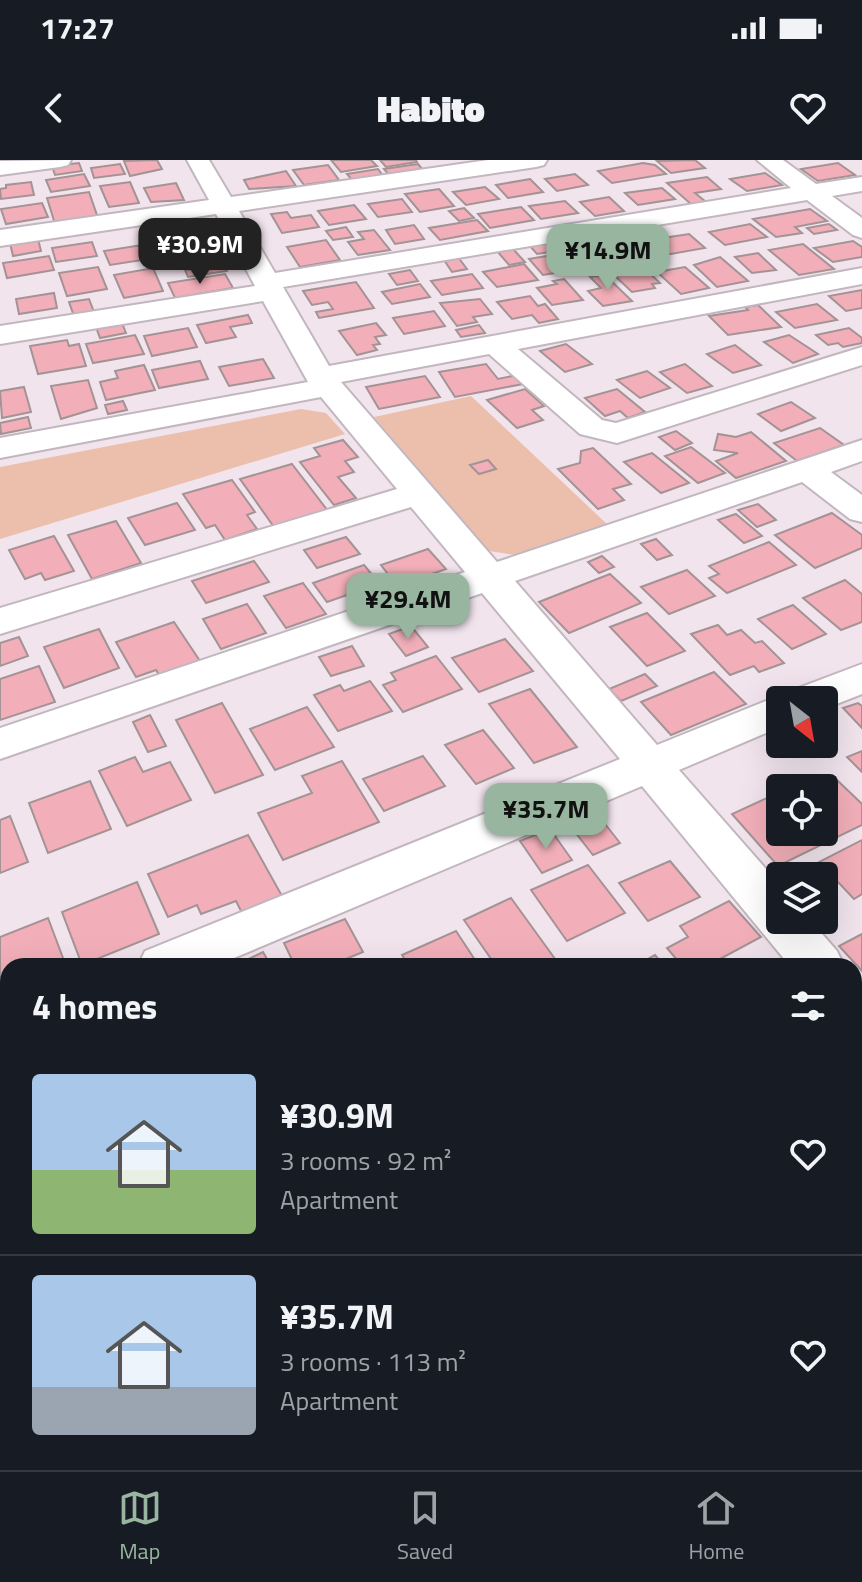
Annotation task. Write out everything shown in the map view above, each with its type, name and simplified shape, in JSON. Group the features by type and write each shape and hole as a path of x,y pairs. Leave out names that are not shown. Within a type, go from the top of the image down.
{"street":[{"path":"0,168 60,160"},
{"path":"198,160 324,382 488,579 813,958"},
{"path":"0,238 536,160"},
{"path":"768,160 862,230"},
{"path":"0,335 862,184"},
{"path":"0,448 495,344 862,276"},
{"path":"495,344 591,427 617,433 862,356"},
{"path":"0,744 862,450"},
{"path":"807,469 862,512"},
{"path":"0,621 417,494"},
{"path":"838,688 862,678"},
{"path":"181,958 766,717"}],"shaded area":[{"path":"471,396 608,525 515,555 489,551 374,417"},
{"path":"301,409 326,413 345,434 0,539 0,467"}],"building":[{"path":"157,160 162,169 130,176 124,161"},
{"path":"331,160 371,160 377,166 341,172"},
{"path":"380,160 416,160 417,162 386,167"},
{"path":"695,160 705,168 671,173 657,161"},
{"path":"79,163 82,171 55,175 52,166"},
{"path":"643,163 655,165 666,174 612,183 598,171"},
{"path":"838,163 855,175 818,181 801,169"},
{"path":"120,164 125,174 94,178 91,168"},
{"path":"418,164 423,170 389,175 384,169"},
{"path":"328,165 339,180 304,185 293,170"},
{"path":"378,169 383,176 352,180 347,174"},
{"path":"286,171 296,186 249,189 244,180"},
{"path":"765,173 782,185 747,191 730,179"},
{"path":"84,174 90,186 51,192 46,180"},
{"path":"575,174 588,185 557,191 545,179"},
{"path":"707,177 721,189 695,193 706,202 692,205 667,183"},
{"path":"530,179 543,192 508,198 496,185"},
{"path":"31,182 34,195 1,199 0,189 6,188 6,185"},
{"path":"130,182 139,203 109,207 100,186"},
{"path":"176,183 184,200 151,202 144,188"},
{"path":"485,187 499,199 466,205 453,192"},
{"path":"662,188 675,199 638,205 625,193"},
{"path":"439,189 454,206 420,212 405,194"},
{"path":"89,192 98,218 55,224 47,198"},
{"path":"609,197 624,211 595,216 580,202"},
{"path":"402,199 412,212 378,217 368,204"},
{"path":"565,201 578,213 541,219 529,206"},
{"path":"42,203 48,217 6,224 1,209"},
{"path":"354,205 366,219 329,225 318,211"},
{"path":"521,207 534,220 490,228 478,214"},
{"path":"464,208 474,218 459,221 449,211"},
{"path":"810,209 827,221 795,227 802,233 776,237 753,219"},
{"path":"287,212 291,218 311,215 319,227 282,233 271,214"},
{"path":"477,220 488,231 440,240 429,228"},
{"path":"197,221 204,233 164,242 157,228"},
{"path":"750,224 767,237 725,245 709,232"},
{"path":"829,224 837,230 814,234 807,228"},
{"path":"414,225 424,239 395,244 386,230"},
{"path":"648,226 658,236 643,238 633,229"},
{"path":"346,227 353,237 333,240 326,231"},
{"path":"374,230 390,250 358,255 348,242 364,239 358,232"},
{"path":"689,234 705,248 665,255 650,240"},
{"path":"38,239 41,251 13,256 10,243"},
{"path":"568,239 576,248 537,254 529,245"},
{"path":"326,240 340,260 300,267 287,247"},
{"path":"853,241 862,247 862,257 833,262 814,248"},
{"path":"92,242 97,256 56,262 52,248"},
{"path":"632,243 648,258 603,266 591,253"},
{"path":"148,244 155,258 110,265 104,251"},
{"path":"803,244 834,269 799,275 769,250"},
{"path":"203,246 206,252 192,254 196,263 166,267 160,252"},
{"path":"513,249 525,262 509,265 497,251"},
{"path":"582,250 597,266 543,275 529,259"},
{"path":"758,253 776,270 752,273 735,257"},
{"path":"49,256 54,270 7,278 3,263"},
{"path":"458,257 467,269 452,272 444,260"},
{"path":"720,257 748,281 717,287 694,265"},
{"path":"224,264 227,271 188,277 185,270"},
{"path":"524,264 538,280 497,287 483,272"},
{"path":"98,267 107,289 67,296 59,273"},
{"path":"685,267 709,288 681,294 657,272"},
{"path":"153,268 163,291 124,298 114,275"},
{"path":"645,269 660,283 652,284 655,288 632,292 614,275"},
{"path":"410,270 418,281 397,285 389,274"},
{"path":"225,274 233,288 175,298 168,283"},
{"path":"472,274 483,288 442,295 431,281"},
{"path":"605,275 632,301 603,306 588,291 601,288 590,277"},
{"path":"564,279 583,300 552,305 537,288 557,284 553,281"},
{"path":"356,282 374,308 319,318 316,312 333,309 328,302 312,305 303,291"},
{"path":"420,284 430,297 392,304 382,292"},
{"path":"862,290 862,308 846,311 829,296"},
{"path":"54,293 57,308 19,314 16,299"},
{"path":"530,296 538,306 545,304 558,319 539,323 532,315 512,319 497,302"},
{"path":"89,299 94,312 74,316 69,302"},
{"path":"480,299 492,314 473,317 477,322 457,326 440,303"},
{"path":"817,304 837,320 795,328 776,312"},
{"path":"758,305 781,327 728,335 709,316 748,310 745,307"},
{"path":"434,311 445,326 404,334 393,318"},
{"path":"248,315 252,323 230,327 236,337 206,343 197,325"},
{"path":"122,323 126,333 100,338 96,327"},
{"path":"376,323 386,335 375,337 380,344 373,345 377,350 357,355 339,331"},
{"path":"479,325 485,333 461,337 456,330"},
{"path":"188,328 197,347 152,356 144,336"},
{"path":"849,328 862,338 862,343 843,347 838,343 828,345 816,335"},
{"path":"135,335 144,354 93,363 86,344"},
{"path":"789,335 818,354 793,363 764,342"},
{"path":"67,340 69,346 79,344 86,366 38,374 30,346"},
{"path":"566,344 592,364 565,372 540,351"},
{"path":"735,345 761,365 733,373 707,354"},
{"path":"263,359 274,378 229,386 219,367"},
{"path":"200,361 208,379 159,388 152,370"},
{"path":"486,364 498,379 517,375 523,384 455,397 439,372"},
{"path":"685,364 712,386 687,393 660,372"},
{"path":"144,365 155,390 106,400 100,382 118,378 115,371"},
{"path":"647,371 670,388 640,398 617,380"},
{"path":"425,376 440,397 379,409 366,387"},
{"path":"88,380 97,408 61,419 51,386"},
{"path":"24,387 31,412 2,418 0,391"},
{"path":"525,389 544,406 532,410 543,420 517,428 487,400"},
{"path":"617,389 645,412 628,418 620,411 605,416 585,398"},
{"path":"123,401 127,410 108,414 105,405"},
{"path":"791,402 815,418 781,431 758,414"},
{"path":"28,417 31,428 1,434 0,423"},
{"path":"820,428 844,445 797,461 774,443"},
{"path":"676,431 692,443 675,450 659,437"},
{"path":"751,432 786,461 736,478 716,461 738,453 714,450 718,434 736,437"},
{"path":"343,440 358,457 345,461 354,472 338,477 356,498 334,505 300,462 320,456 314,448"},
{"path":"691,447 725,473 698,483 665,456"},
{"path":"593,448 631,484 613,489 624,500 598,509 558,469 580,463 581,451"},
{"path":"652,453 689,483 661,493 624,462"},
{"path":"488,460 496,469 479,474 470,465"},
{"path":"292,464 328,511 274,527 240,479"},
{"path":"232,480 255,512 247,515 257,529 225,540 215,525 206,528 183,494"},
{"path":"177,503 195,530 145,545 128,518"},
{"path":"758,504 776,520 757,527 738,510"},
{"path":"832,513 862,535 862,548 815,568 775,535"},
{"path":"736,514 762,536 744,543 718,520"},
{"path":"116,521 141,563 92,579 68,535"},
{"path":"54,536 74,571 45,580 41,573 25,579 9,550"},
{"path":"346,537 360,554 317,568 304,550"},
{"path":"656,539 672,555 657,560 641,544"},
{"path":"769,542 796,565 727,593 709,578 719,574 709,566"},
{"path":"428,549 446,569 397,586 381,565"},
{"path":"602,556 614,567 599,573 588,562"},
{"path":"254,561 269,582 206,603 192,581"},
{"path":"364,565 384,589 351,601 347,595 327,602 313,583"},
{"path":"687,570 715,596 669,614 641,587"},
{"path":"610,574 641,603 569,633 539,602"},
{"path":"845,580 862,594 862,622 841,630 803,598"},
{"path":"303,583 326,614 286,628 264,596"},
{"path":"247,604 266,633 221,649 203,619"},
{"path":"793,605 826,634 792,649 758,619"},
{"path":"647,613 685,651 647,666 610,627"},
{"path":"174,622 200,661 160,676 156,670 136,677 116,642"},
{"path":"718,625 727,635 741,630 755,643 762,641 784,663 759,672 754,666 730,675 691,634"},
{"path":"411,626 428,647 406,656 389,634"},
{"path":"99,629 119,668 64,688 44,647"},
{"path":"19,637 28,656 0,666 0,643"},
{"path":"505,639 533,671 479,692 452,658"},
{"path":"352,646 364,666 331,676 319,657"},
{"path":"436,656 462,689 403,712 383,685 396,680 391,673"},
{"path":"39,666 55,702 0,720 0,679"},
{"path":"714,672 746,704 671,735 641,702"},
{"path":"645,674 657,686 621,701 609,689"},
{"path":"370,681 392,711 338,731 314,695 340,685 344,691"},
{"path":"530,689 577,747 534,763 489,704"},
{"path":"222,703 263,775 215,793 176,720"},
{"path":"858,703 862,706 862,728 843,708"},
{"path":"307,707 334,747 275,770 250,729"},
{"path":"150,715 166,746 148,752 133,722"},
{"path":"483,730 514,768 476,784 445,745"},
{"path":"862,751 862,772 847,757"},
{"path":"423,756 445,786 384,811 363,779"},
{"path":"135,757 143,772 170,762 191,800 127,826 99,771"},
{"path":"342,761 379,822 283,860 258,813 312,793 302,776"},
{"path":"90,781 111,829 48,853 29,803"},
{"path":"838,781 862,804 862,825 838,837"},
{"path":"766,798 766,846 819,846 786,862 774,862 732,814"},
{"path":"10,816 28,862 0,873 0,820"},
{"path":"602,820 620,843 593,855 575,832"},
{"path":"550,829 572,860 542,873 520,841"},
{"path":"248,835 282,896 242,913 236,901 201,914 197,905 168,917 148,874"},
{"path":"862,840 862,894 854,899 838,882 838,862 819,862"},
{"path":"670,861 700,897 648,921 619,883"},
{"path":"588,865 625,913 567,941 531,890"},
{"path":"137,882 159,934 99,958 79,958 62,912"},
{"path":"511,898 554,958 490,958 464,920"},
{"path":"729,901 761,937 722,958 675,958 667,948 688,937 680,926"},
{"path":"48,918 63,958 0,958 0,937"},
{"path":"345,919 363,952 348,958 291,958 284,943"},
{"path":"456,931 474,958 404,958 402,955"},
{"path":"862,934 862,958 850,958 839,946"},
{"path":"263,952 266,958 251,958"}]}
